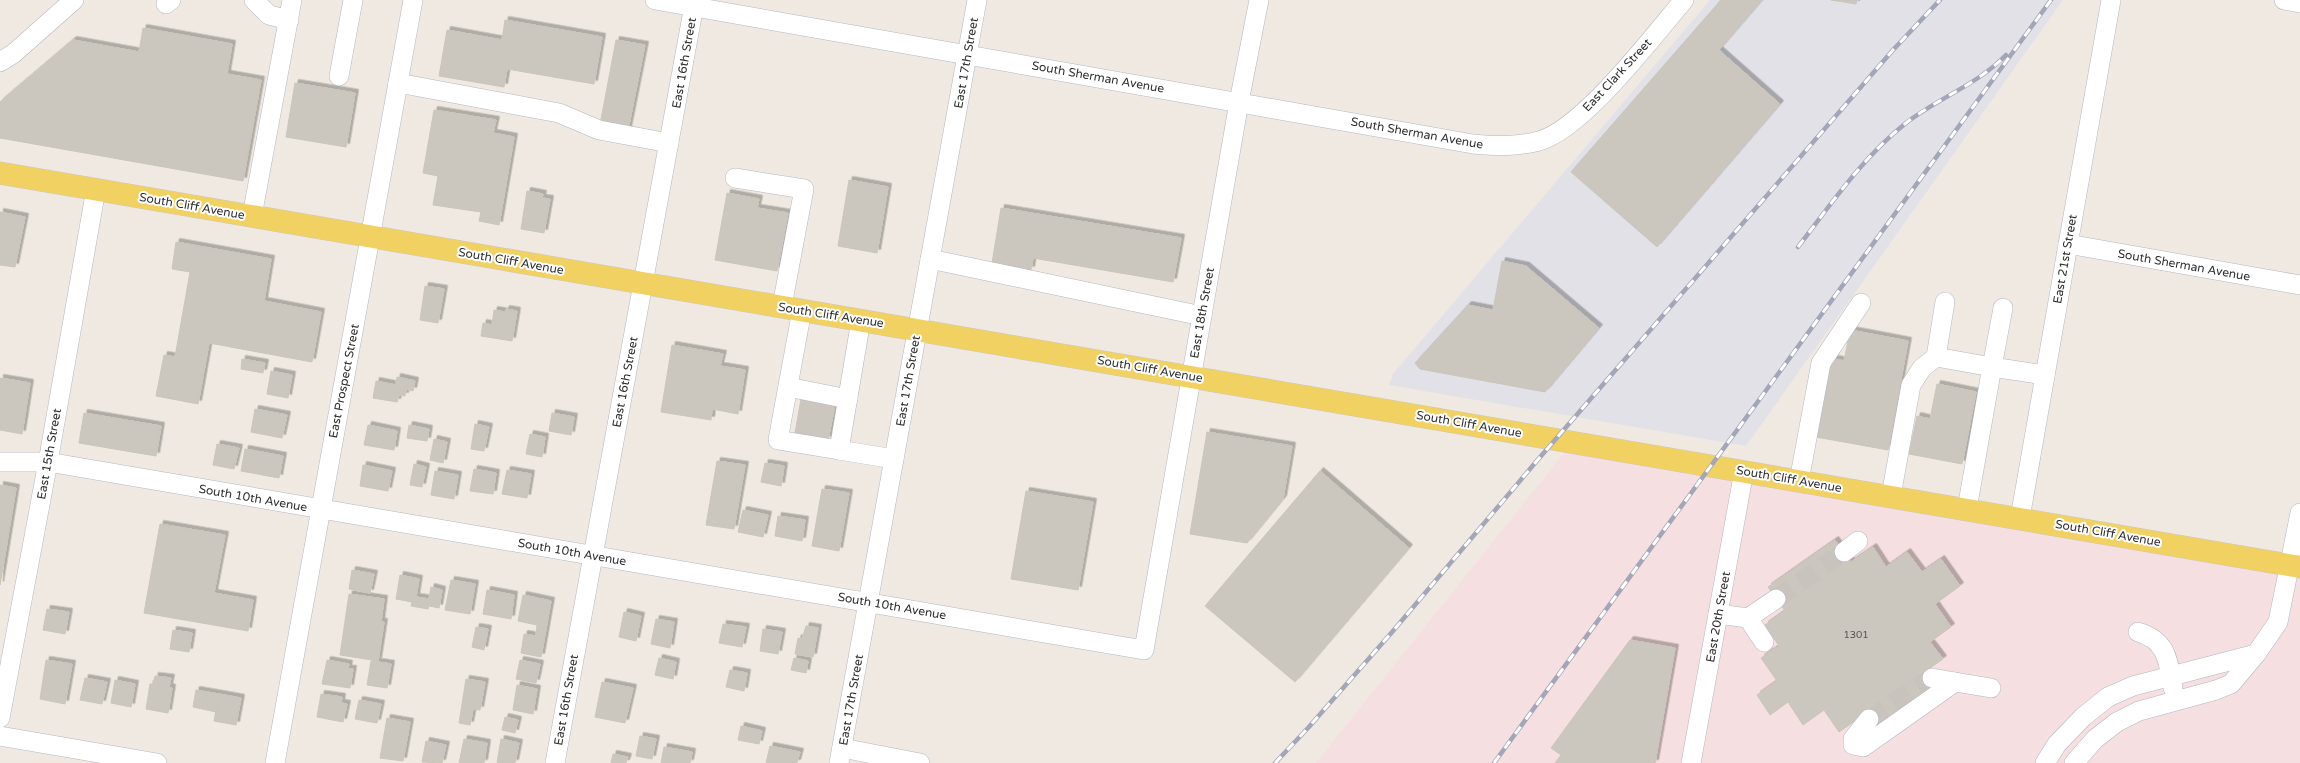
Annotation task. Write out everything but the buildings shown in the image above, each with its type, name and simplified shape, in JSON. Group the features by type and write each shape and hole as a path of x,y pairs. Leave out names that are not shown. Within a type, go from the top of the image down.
{"main road":[{"name":"South Cliff Avenue","path":"0,173 2295,566"}],"street":[{"path":"0,62 13,54 74,0"},
{"path":"254,0 268,15 289,20"},
{"path":"252,216 292,0"},
{"path":"339,76 353,0"},
{"name":"East Prospect Street","path":"276,763 412,0"},
{"name":"South Sherman Avenue","path":"655,0 694,3 967,54 1473,144 1509,147 1540,141"},
{"name":"East 17th Street","path":"840,756 977,0"},
{"name":"East 18th Street","path":"1144,650 1239,102 1259,0"},
{"name":"East Clark Street","path":"1540,141 1563,128 1588,108 1618,77 1684,0"},
{"name":"East 21st Street","path":"2020,518 2111,0"},
{"path":"2284,0 2300,3"},
{"name":"East 16th Street","path":"555,763 592,556 644,284 694,3"},
{"path":"398,83 559,113 598,130 669,143"},
{"path":"735,178 804,189 792,308 788,387 778,440 894,459"},
{"name":"East 15th Street","path":"0,718 48,462 96,189"},
{"name":"South Sherman Avenue","path":"2068,244 2300,285"},
{"path":"930,260 1202,316"},
{"path":"1891,496 1911,385 1922,368 1936,357 1945,302"},
{"path":"1799,481 1821,363 1861,303"},
{"path":"1967,509 2003,308"},
{"path":"839,450 861,320"},
{"path":"1936,357 2045,375"},
{"path":"788,387 848,399"},
{"name":"South 10th Avenue","path":"0,462 48,462 320,510 869,602 1144,650"},
{"name":"East 20th Street","path":"1691,763 1744,472"},
{"path":"2074,763 2095,739 2117,722 2139,711 2176,702 2231,684 2256,654 2278,622 2295,566 2300,512"},
{"path":"1718,614 1748,618 1776,599"},
{"path":"1748,618 1764,642"},
{"path":"2138,632 2151,636 2159,642 2168,659 2176,702"},
{"path":"2045,763 2057,744 2082,717 2108,697 2133,686 2256,654"},
{"path":"1932,678 1991,688"},
{"path":"1869,719 1853,739 1854,744 1863,747 1955,682"},
{"path":"0,736 157,763"},
{"path":"840,756 920,763"}],"shaded area":[{"path":"1710,0 2063,0 1746,446 1389,385 1393,374"},
{"path":"1573,442 2300,567 2300,763 1316,763"}],"tunnel":[{"path":"1776,599 1844,552"},
{"path":"1869,719 1932,678"}],"railway":[{"path":"1275,763 1308,728 1393,631 1535,463 1893,50 1940,0"},
{"path":"1494,763 2051,0"},
{"path":"1798,247 1848,182 1890,136 1918,114 1983,75 2006,55"}]}
